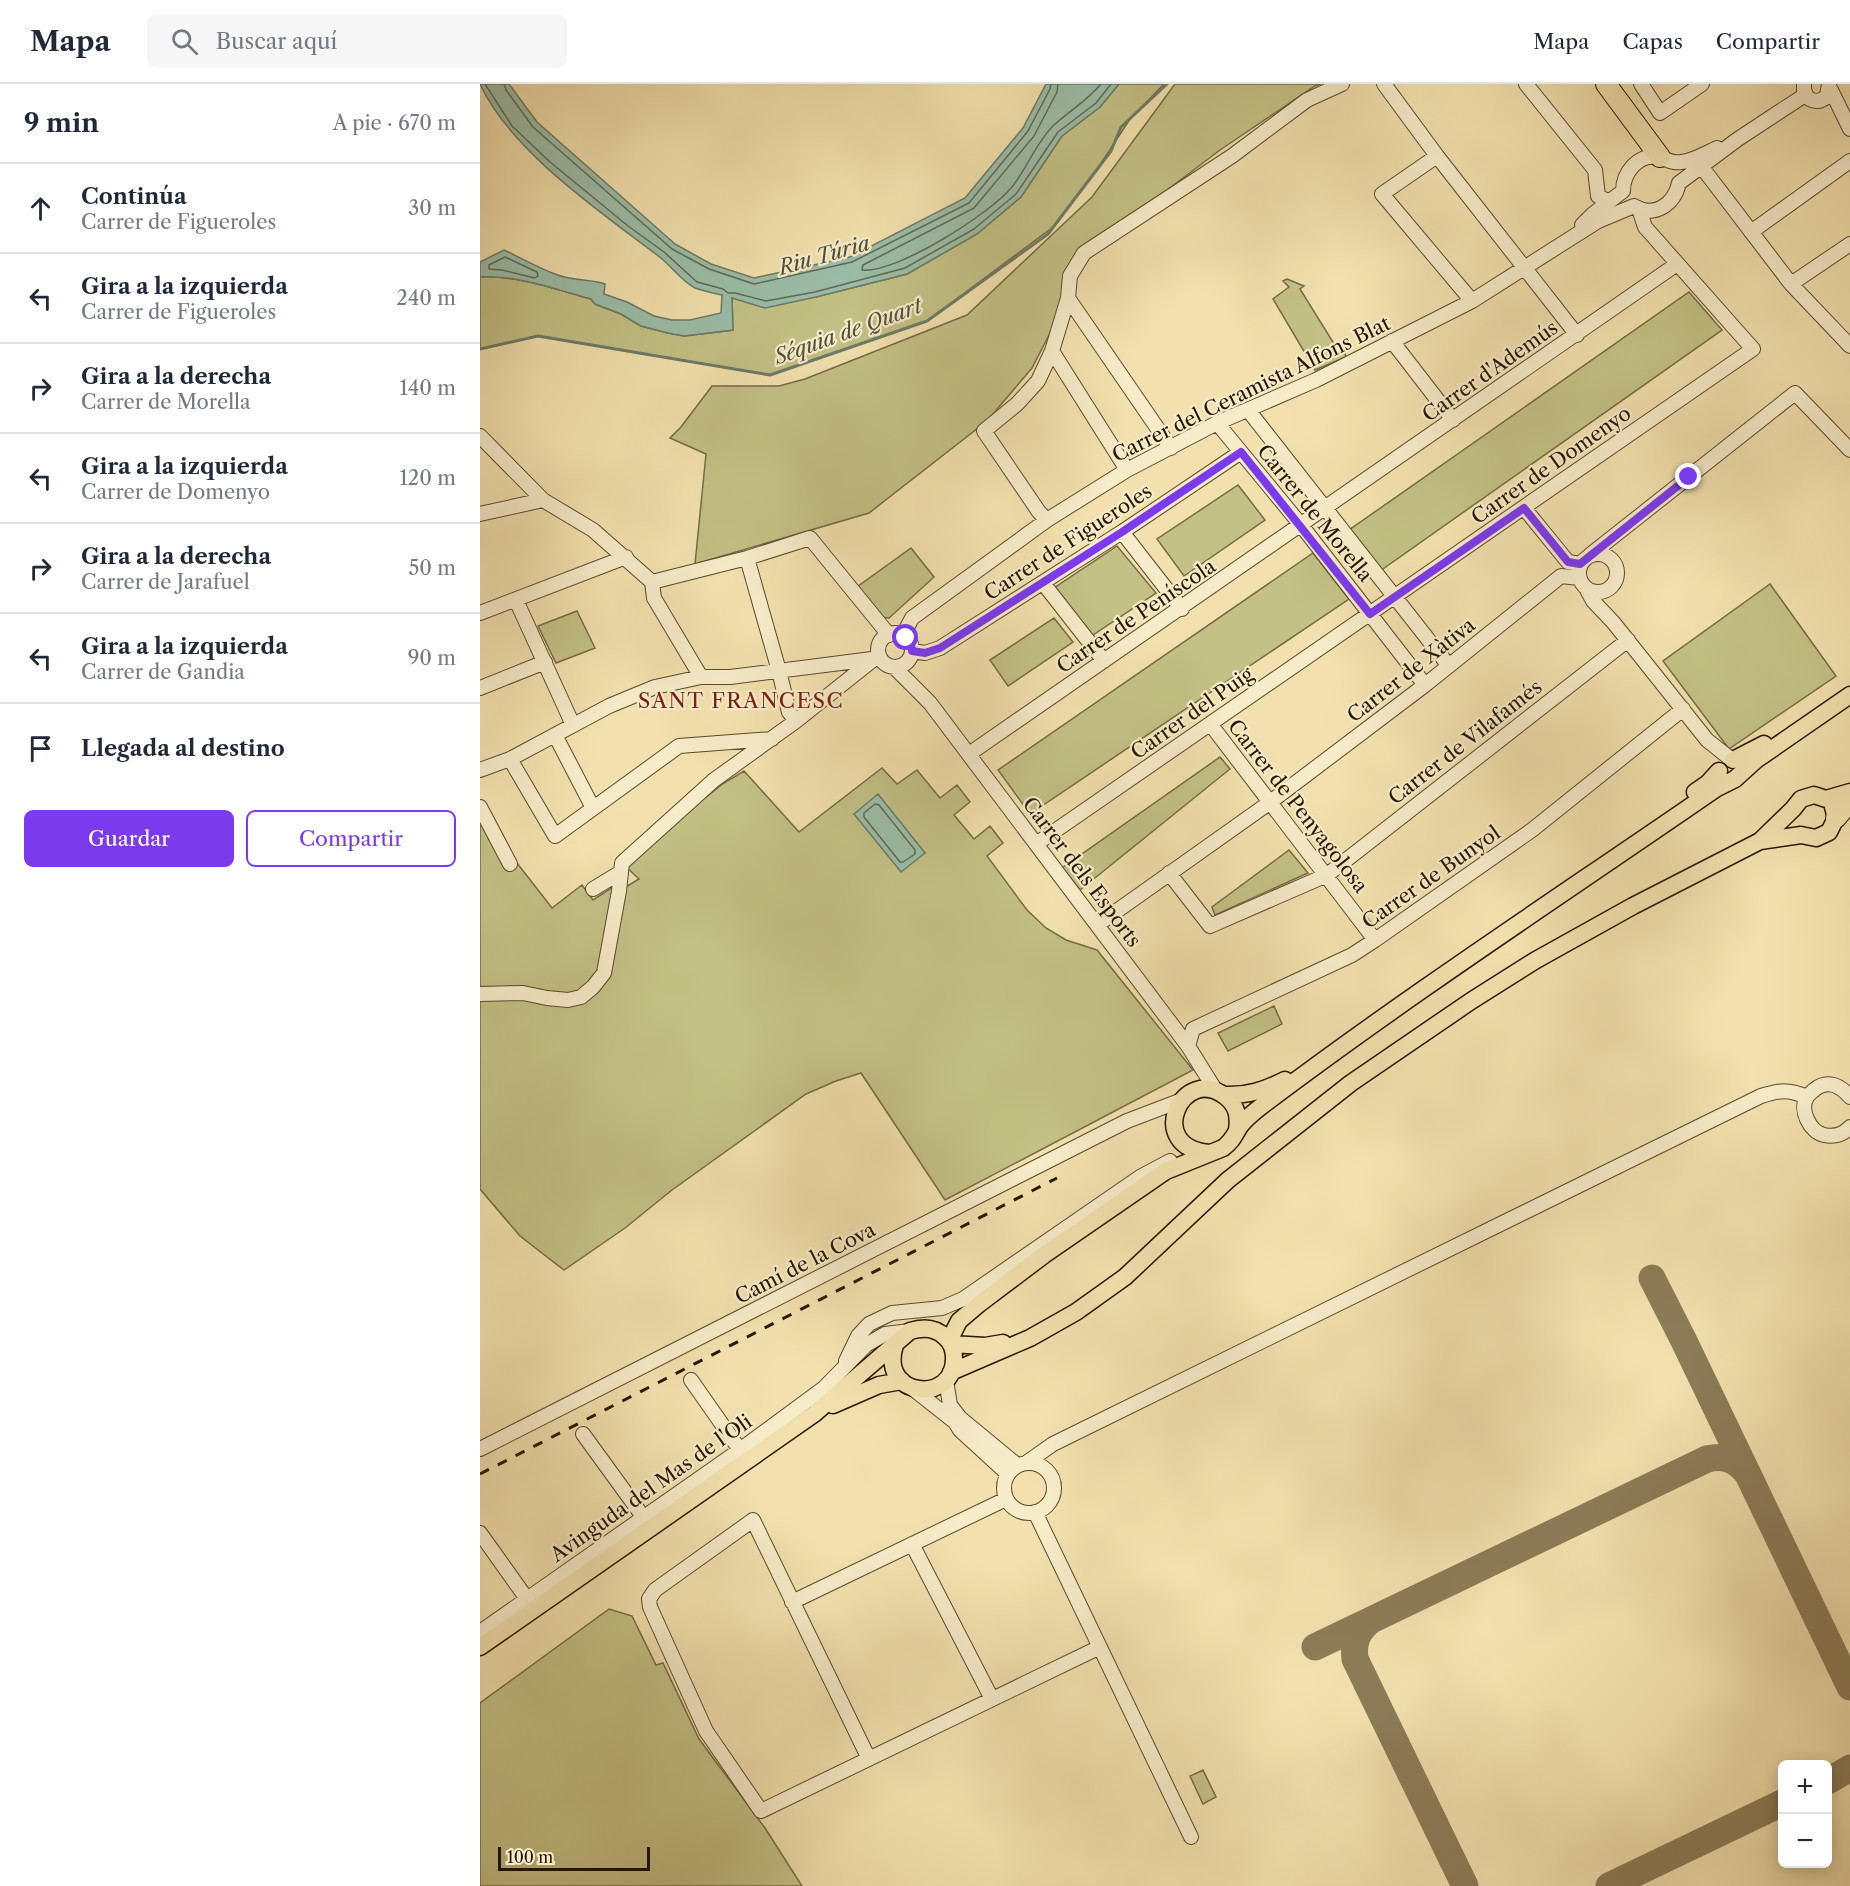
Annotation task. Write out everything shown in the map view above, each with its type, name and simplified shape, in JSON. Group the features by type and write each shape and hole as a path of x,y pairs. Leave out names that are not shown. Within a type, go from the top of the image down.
{"highway":[{"path":"1606,84 1665,160"},
{"path":"1836,818 1850,801"}],"main road":[{"path":"949,1376 954,1363 950,1342 959,1322 979,1304 1168,1166 1215,1152 1230,1143 1237,1130 1259,1107 1549,903 1609,853 1759,747 1850,687"},
{"path":"1728,769 1756,760 1850,695"},
{"path":"1826,799 1850,792"},
{"path":"813,1414 879,1385 907,1385 930,1389 949,1376 1030,1338 1076,1312 1125,1277 1228,1180 1351,1083 1471,1001 1536,960 1633,906 1760,841 1801,799 1814,795 1826,799 1834,807 1836,818 1829,832 1816,838 1801,835 1760,841"},
{"path":"1793,809 1793,823 1801,835"},
{"path":"1168,1166 1176,1131 1175,1111 1189,1095 1203,1089 1241,1095 1257,1092 1321,1062"},
{"path":"1220,1093 1235,1106 1237,1130"},
{"path":"1176,1131 1192,1150 1209,1153"},
{"path":"480,1647 813,1414 910,1330 927,1328 979,1304"},
{"path":"927,1328 936,1330 950,1342 985,1346 1030,1338"},
{"path":"895,1345 892,1364 907,1385"}],"street":[{"path":"1047,520 1039,512 984,430 1017,404 1038,381 1052,351 1068,298 1070,276 1084,253 1232,156 1307,100 1342,84"},
{"path":"1384,84 1437,156 1577,335"},
{"path":"1526,84 1595,170 1598,196 1609,202"},
{"path":"1641,84 1660,113 1702,84"},
{"path":"1829,86 1827,96 1819,101 1811,100 1805,89 1701,166 1791,284 1850,346"},
{"path":"1829,86 1850,129"},
{"path":"1665,160 1683,162 1738,139"},
{"path":"1437,156 1382,194 1472,301"},
{"name":"Carrer del Ceramista Alfons Blat","path":"1572,239 1593,214 1623,191 1623,181 1631,167 1647,157 1665,160"},
{"path":"1751,232 1850,161"},
{"name":"Carrer del Ceramista Alfons Blat","path":"896,635 912,618 1047,520 1127,470 1217,423 1316,380 1472,301 1598,221 1636,208 1647,212 1659,210 1670,202 1677,191 1678,183 1701,166"},
{"path":"1636,208 1645,227 1677,264"},
{"path":"1791,284 1850,244"},
{"name":"Carrer d'Ademús","path":"1325,509 1677,264"},
{"name":"Carrer de Domenyo","path":"1370,614 1753,349 1677,264"},
{"path":"1068,298 1170,448"},
{"path":"1392,341 1454,420"},
{"path":"1052,351 1127,470"},
{"path":"1584,571 1622,529 1795,393 1850,450"},
{"name":"Carrer de Morella","path":"1248,410 1449,666"},
{"name":"Carrer de Morella","path":"1217,423 1301,525 1425,685"},
{"path":"480,436 543,500 593,530 652,582 654,598 701,677"},
{"name":"Carrer de Figueroles","path":"911,656 940,648 1122,532 1241,452"},
{"path":"480,514 543,500"},
{"path":"1524,508 1568,562 1584,571 1596,592 1606,590 1616,581 1617,568 1610,557 1600,553 1584,571"},
{"name":"Carrer de Peníscola","path":"969,754 1325,509"},
{"path":"1610,557 1622,529"},
{"path":"1122,532 1182,609"},
{"path":"652,582 747,558 810,538 896,635 911,644 911,656 900,666 894,667 886,664 877,656"},
{"path":"480,613 626,557"},
{"path":"747,558 789,711 796,721"},
{"path":"1584,571 1593,601 1628,640 1728,769"},
{"name":"Carrer de Xàtiva","path":"1097,925 1269,803 1425,685 1561,576 1584,571"},
{"path":"1043,583 1104,661"},
{"path":"1606,590 1607,605 1613,622"},
{"path":"516,600 573,724"},
{"name":"Carrer del Puig","path":"1036,844 1370,614"},
{"path":"592,889 621,868 714,780 796,721 877,656 880,643 896,635"},
{"name":"Carrer de Vilafamés","path":"1168,873 1210,926 1327,875 1628,640"},
{"path":"480,770 510,759 609,706 655,687 701,677 730,677 877,656"},
{"name":"Carrer dels Esports","path":"911,656 930,703"},
{"path":"480,688 545,662"},
{"name":"Carrer dels Esports","path":"894,667 930,703 1188,1046 1220,1093"},
{"name":"Carrer de Bunyol","path":"1188,1046 1193,1029 1352,955 1375,940 1532,830 1683,709"},
{"name":"Carrer de Penyagolosa","path":"1211,725 1375,940"},
{"path":"555,735 593,808"},
{"path":"510,759 555,836 679,746 772,739"},
{"path":"480,807 510,864"},
{"path":"480,994 523,993 568,1000 581,997 593,987 604,973 621,868"},
{"path":"1189,1095 1201,1067"},
{"path":"1849,1078 1835,1084 1818,1087 1805,1102 1807,1119 1811,1127 1819,1134 1832,1136 1844,1133 1850,1127"},
{"path":"1835,1084 1850,1097"},
{"path":"1053,1444 1047,1470 1054,1486 1053,1495 1043,1509 1027,1513 1018,1511 1006,1499 1004,1491 1017,1467 1053,1444 1751,1101 1777,1091 1805,1102"},
{"name":"Camí de la Cova","path":"480,1449 1127,1122 1189,1095"},
{"path":"1147,1115 1176,1131"},
{"name":"Avinguda del Mas de l'Oli","path":"841,1370 858,1336 869,1324 892,1313 942,1308 963,1299 1140,1177 1168,1166"},
{"name":"Avinguda del Mas de l'Oli","path":"480,1632 740,1450 824,1388 866,1345 885,1334 910,1330"},
{"path":"949,1376 950,1406 960,1418 1017,1467"},
{"path":"690,1380 740,1450"},
{"path":"907,1385 955,1422 960,1430 1017,1467 1034,1463 1047,1470"},
{"path":"583,1434 644,1518"},
{"path":"792,1602 1006,1499"},
{"path":"1035,1512 1191,1837"},
{"path":"869,1759 753,1520 655,1590 650,1599 650,1607 706,1731 761,1811 869,1759 992,1699 1100,1647"},
{"path":"480,1533 527,1599"},
{"path":"912,1544 992,1699"}],"shaded area":[{"path":"1119,84 1164,84 1130,119 1096,171 1053,227 927,321 770,375 538,336 480,349 480,277 522,280 564,291 591,299 595,304 621,314 641,326 684,336 733,330 732,298 816,297 907,274 977,234 1021,197 1062,136 1100,107"},
{"path":"1175,84 1321,84 1220,150 1084,253 1068,298 1032,368 987,421 869,513 695,564 706,454 670,438 712,386 779,386 805,379 967,315 1092,197"},
{"path":"1287,279 1304,286 1300,289 1336,347 1342,344 1346,357 1315,370 1273,299 1289,287 1283,281"},
{"path":"1689,292 1722,330 1380,571 1349,530"},
{"path":"1238,485 1265,520 1184,576 1157,539"},
{"path":"1117,546 1156,593 1090,637 1054,588"},
{"path":"911,548 934,577 889,618 879,617 857,587"},
{"path":"1313,553 1349,599 1030,814 998,770"},
{"path":"1770,584 1836,676 1729,749 1663,661"},
{"path":"577,611 595,648 556,663 538,626"},
{"path":"1054,618 1073,642 1008,686 990,660"},
{"path":"1220,757 1230,769 1080,890 1062,868"},
{"path":"882,768 897,784 917,770 940,798 957,785 970,802 954,815 974,839 990,826 1003,843 987,856 1027,910 1046,928 1066,940 1097,950 1193,1070 945,1200 861,1073 806,1094 672,1190 625,1228 564,1270 520,1236 480,1189 480,814 508,869 517,863 552,908 582,885 593,900 616,885 619,891 639,879 622,863 724,783 744,771 799,832"},
{"path":"1289,850 1308,873 1215,915 1212,907"},
{"path":"1274,1006 1282,1024 1228,1051 1218,1033"},
{"path":"609,1609 632,1616 656,1665 663,1663 699,1739 765,1828 802,1886 480,1886 480,1703"},
{"path":"1203,1770 1216,1797 1203,1804 1190,1776"}],"water":[{"path":"480,84 509,84 537,122 675,244 711,264 754,278 850,257 965,198 1023,128 1046,84 1119,84 1100,107 1062,136 1021,197 977,234 907,274 765,308 732,298 733,330 684,336 641,326 621,314 595,304 591,299 564,291 522,280 480,277 480,262 504,250 561,276 605,284 604,294 627,302 654,316 672,320 690,320 721,313 722,295 690,285 662,259 583,199 534,156 512,133 494,109"},
{"path":"878,794 925,853 901,872 854,814"}],"waterway":[{"name":"Séquia de Quart","path":"480,349 538,336 770,375 927,321 1048,234 1111,151 1121,127 1167,84"}],"taxiway":[{"path":"1652,1278 1850,1687"},
{"path":"1315,1647 1707,1459 1729,1459 1746,1472"},
{"path":"1370,1621 1357,1638 1355,1659 1465,1886"},
{"path":"1832,1779 1850,1768"},
{"path":"1609,1886 1778,1805"}],"railway":[{"path":"480,1474 1057,1178"}],"district":[{"name":"SANT FRANCESC","path":"741,700"}],"route":[{"path":"906,638 911,644 912,651 925,653 940,648 1122,532 1241,452 1370,614 1524,508 1568,562 1580,564 1689,477"}],"water label":[{"name":"Riu Túria","path":"824,255"}]}
